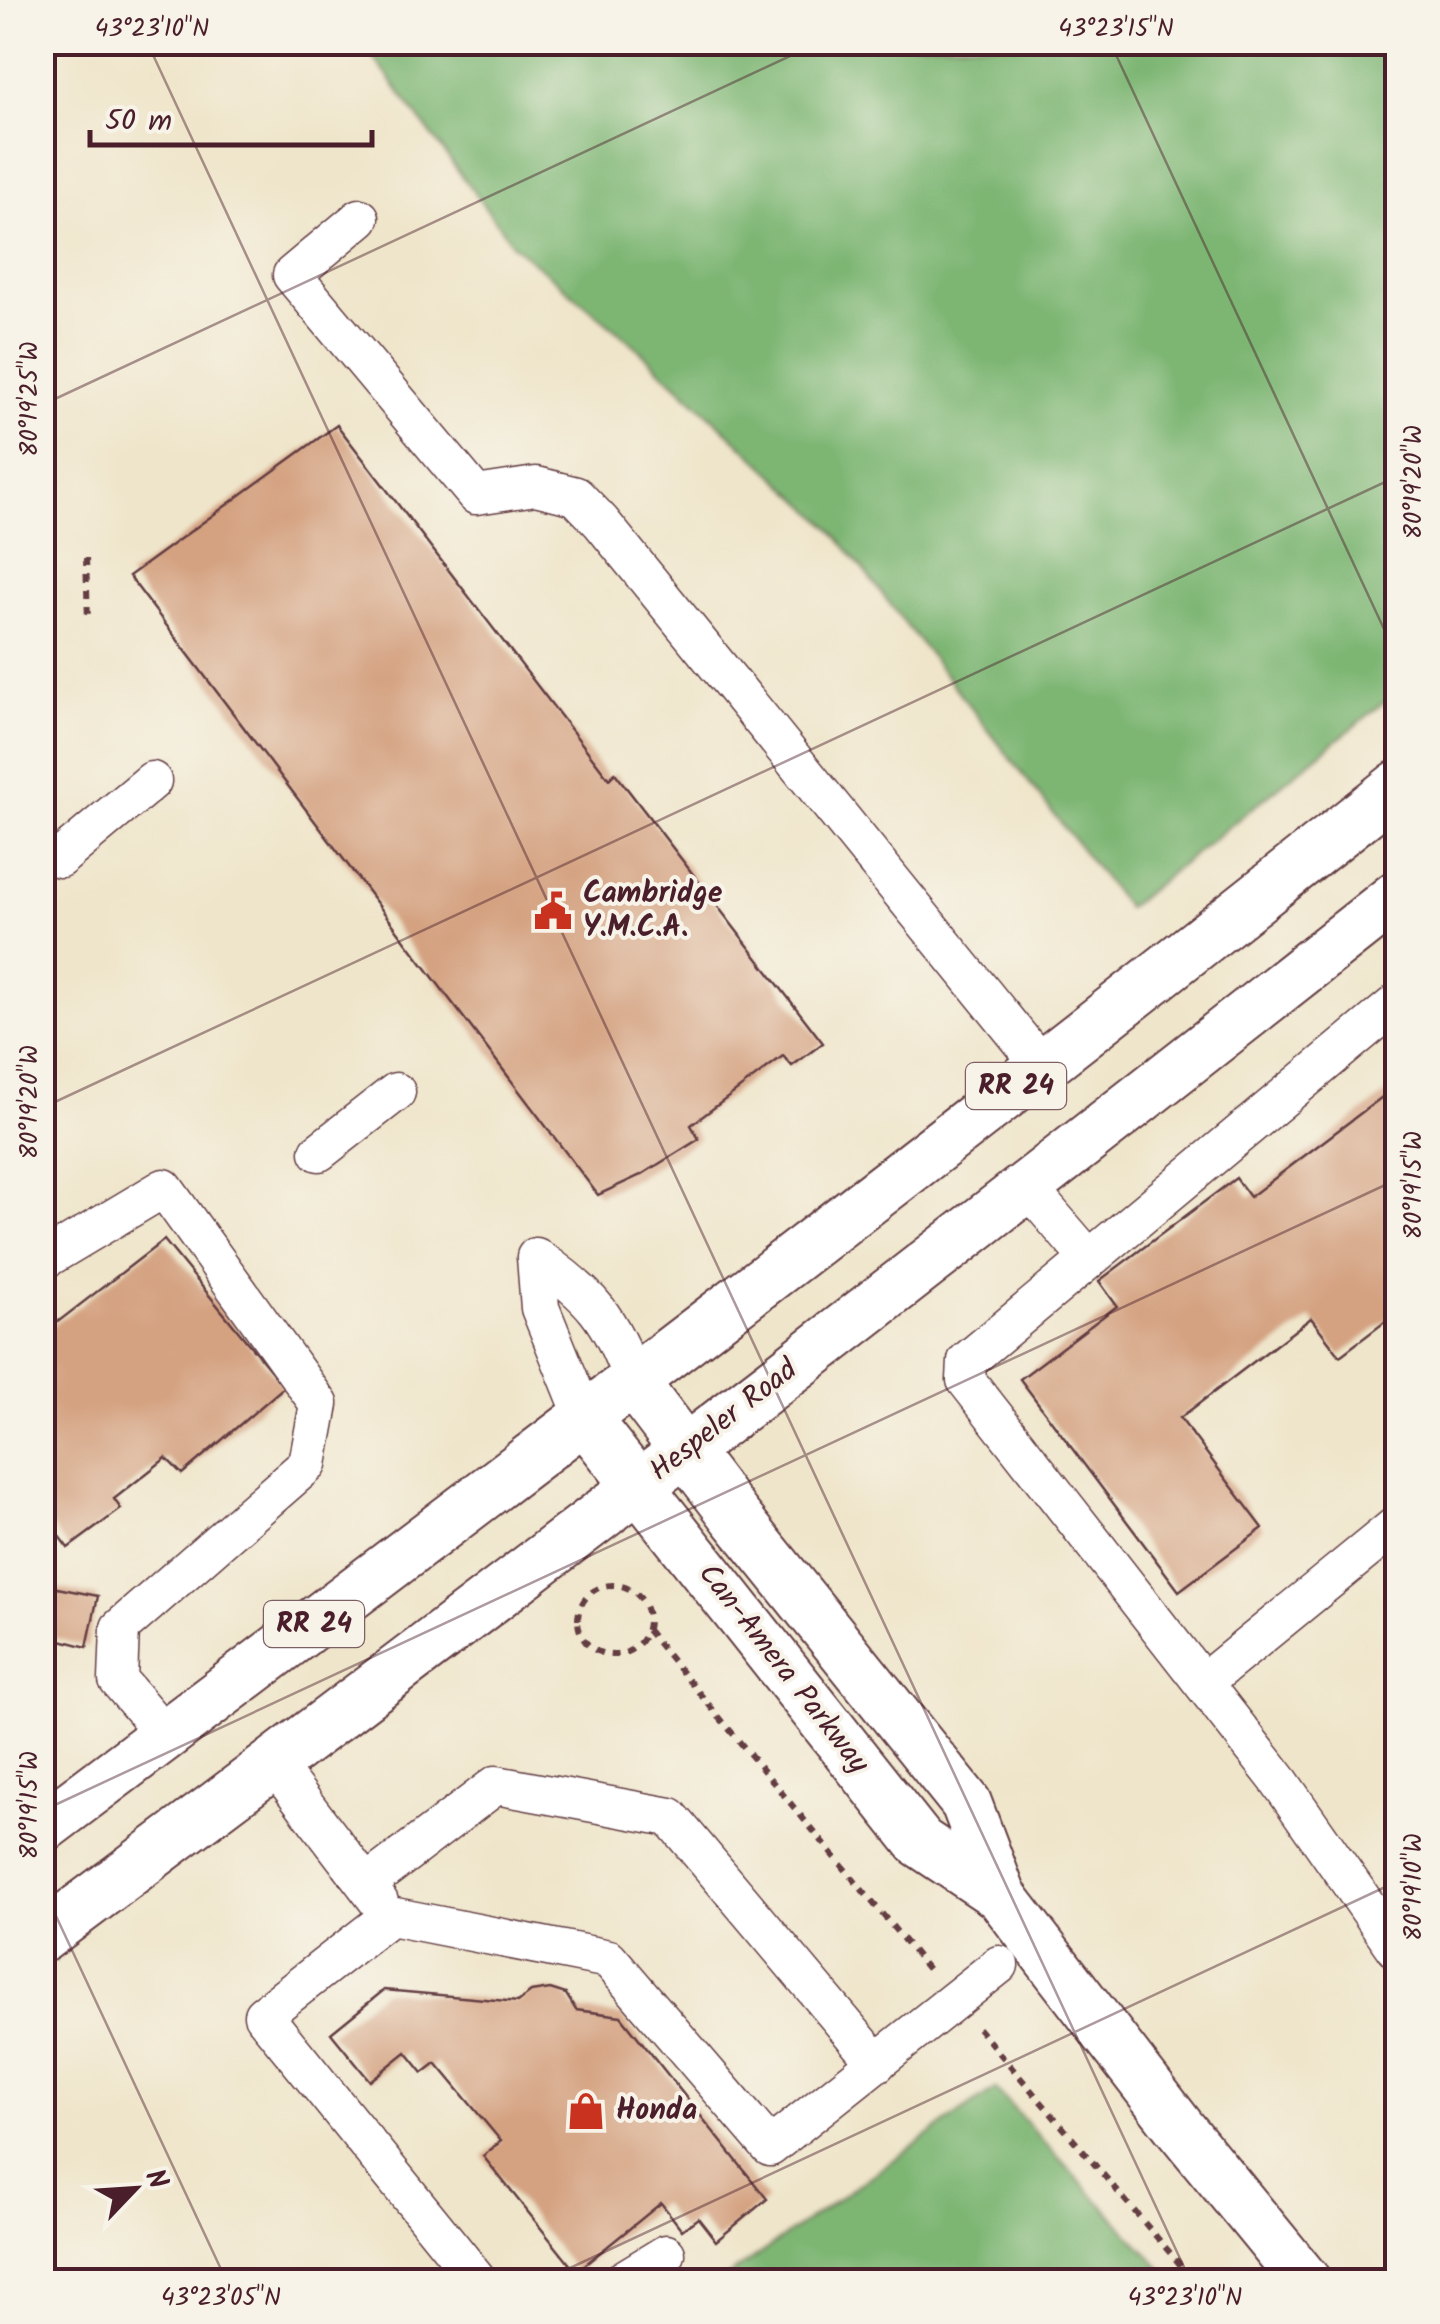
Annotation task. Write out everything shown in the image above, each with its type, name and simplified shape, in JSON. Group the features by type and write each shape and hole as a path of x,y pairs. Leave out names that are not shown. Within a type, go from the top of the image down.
{"main road":[{"name":"RR 24","path":"42,1828 585,1419 1398,786"},
{"name":"Hespeler Road","path":"42,1936 274,1764 1028,1188 1398,895"},
{"name":"Can-Amera Parkway","path":"633,1382 966,1803 1001,1896 1179,2127 1306,2282"},
{"name":"Can-Amera Parkway","path":"585,1419 920,1842 1001,1896"}],"lane":[{"path":"360,218 292,275 476,495 536,486 576,496 601,522 1042,1066"},
{"path":"60,858 152,781"},
{"path":"1398,1002 968,1361 966,1380 1280,1782 1398,1950"},
{"path":"319,1152 396,1092"},
{"path":"42,1260 164,1188 318,1404 308,1464 120,1628 118,1680 165,1735"},
{"path":"1028,1188 1089,1260"},
{"path":"585,1419 540,1308 536,1257 578,1286 618,1338 633,1382"},
{"path":"1203,1682 1398,1524"},
{"path":"274,1764 390,1916 609,1959 770,2148 999,1966"},
{"path":"366,1884 496,1785 670,1817 877,2063"},
{"path":"390,1916 263,2015 478,2282"},
{"path":"620,2282 666,2254"}],"path":[{"path":"86,558 88,620"},
{"path":"647,1630 634,1649 613,1656 592,1649 578,1631 580,1606 586,1596 607,1585 631,1585 646,1608 647,1630 1195,2282"}],"green space":[{"path":"363,43 1397,43 1397,692 1127,908 830,527 632,343 514,246"},
{"path":"995,2089 1173,2281 721,2281"}],"building":[{"name":"Cambridge Y.M.C.A.","path":"337,425 609,779 615,773 823,1043 792,1066 783,1056 691,1125 699,1139 641,1175 598,1195 129,576"},
{"path":"1398,1085 1398,1312 1340,1356 1311,1318 1180,1418 1263,1528 1179,1591 1020,1379 1117,1306 1099,1281 1236,1178 1250,1197"},
{"path":"164,1240 284,1387 182,1474 166,1458 114,1499 121,1509 68,1548 48,1522 42,1527 42,1334"},
{"path":"42,1585 98,1596 87,1647 42,1635"},
{"name":"Honda","path":"550,1989 566,1994 576,2010 621,2016 767,2199 716,2241 698,2218 682,2230 661,2203 576,2272 483,2156 501,2141 436,2063 423,2073 406,2052 370,2081 331,2033 384,1990 518,2002 531,1992"}],"place":[{"name":"Cambridge Y.M.C.A.","path":"553,911"},
{"name":"Honda","path":"586,2111"}]}
